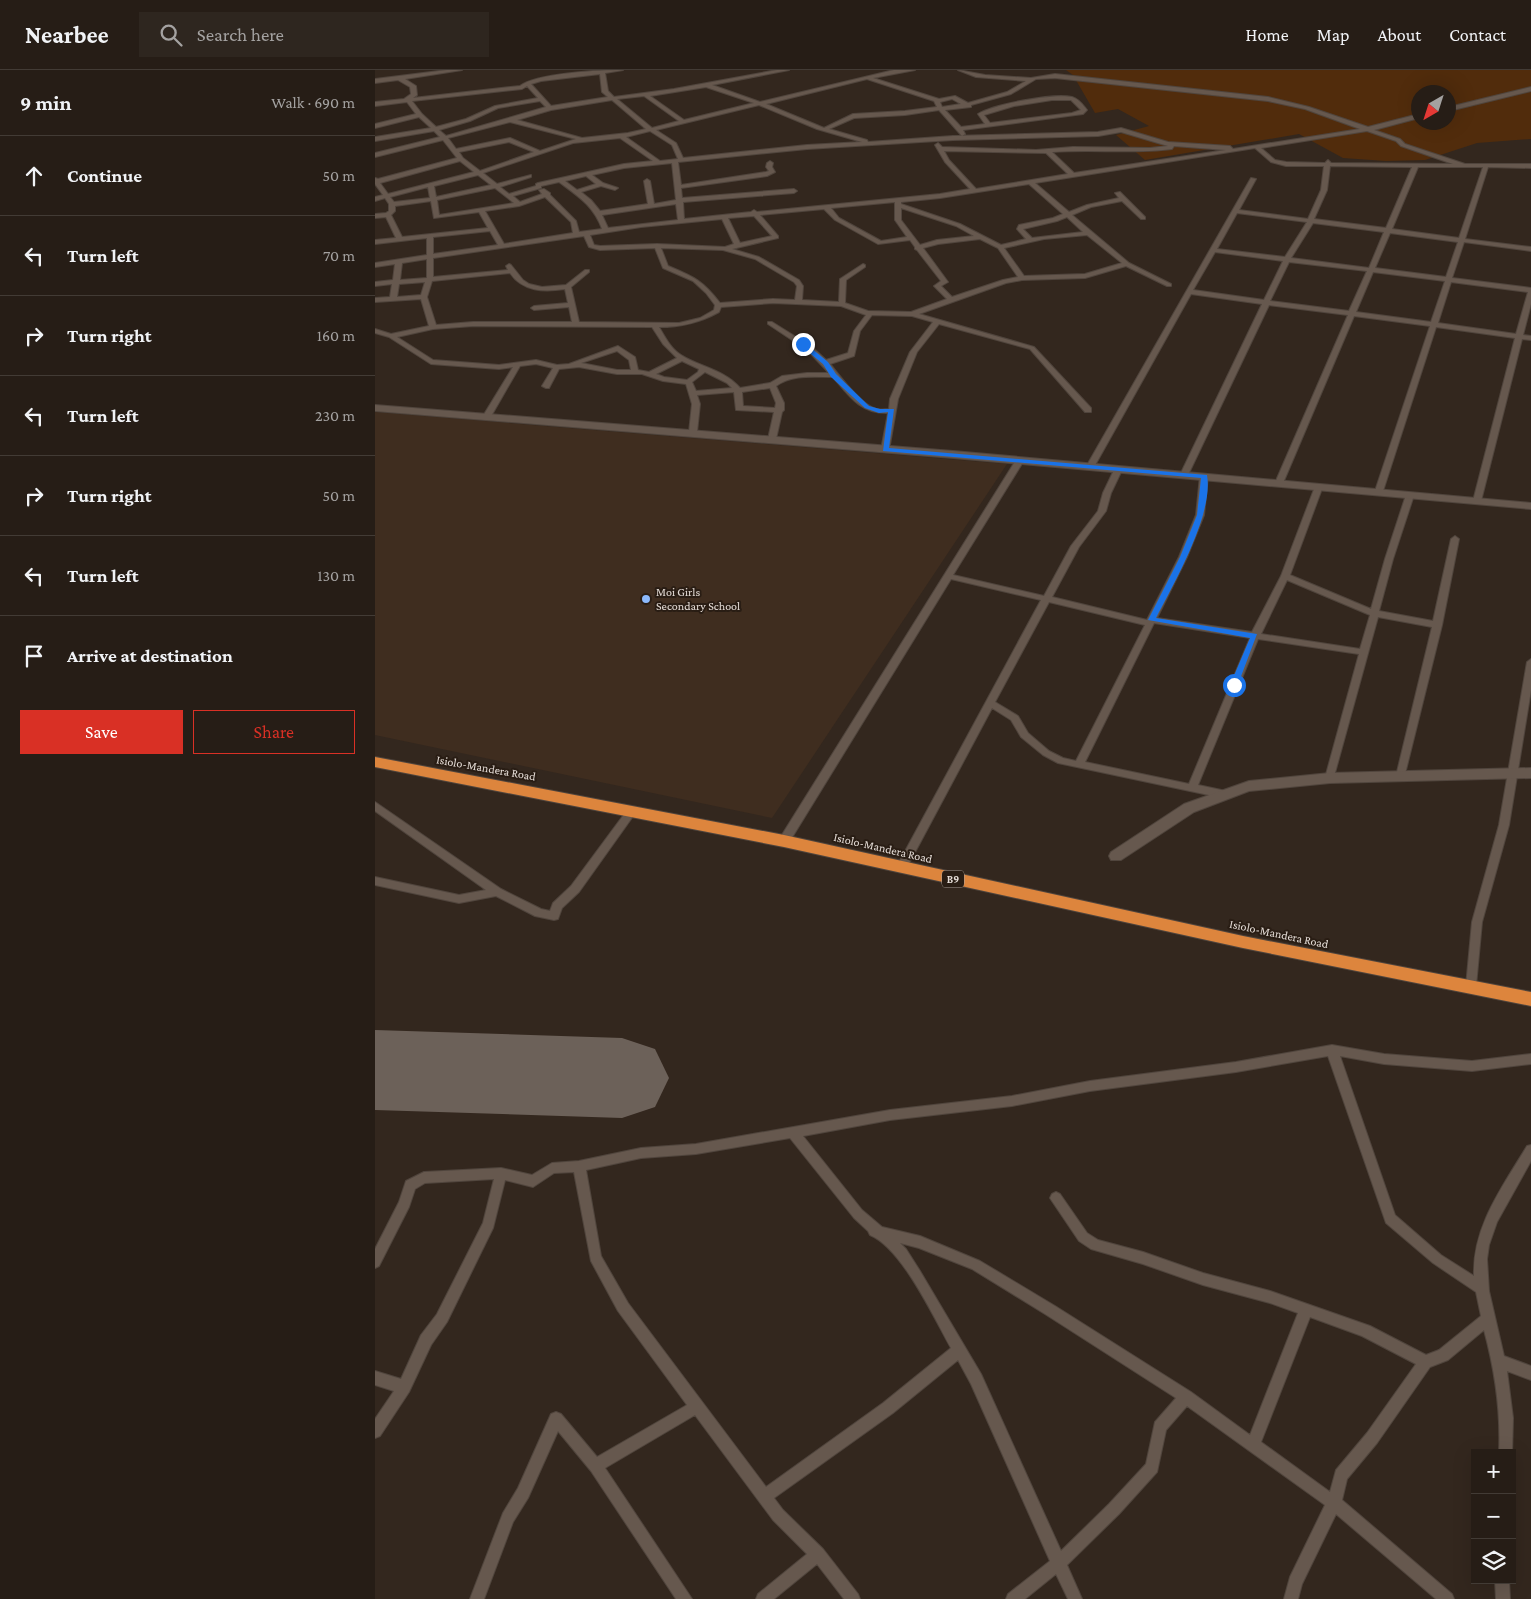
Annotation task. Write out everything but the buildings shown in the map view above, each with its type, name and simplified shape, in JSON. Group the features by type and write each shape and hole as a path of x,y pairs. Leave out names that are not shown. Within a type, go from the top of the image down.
{"highway":[{"name":"Isiolo-Mandera Road","path":"375,762 784,841 1243,942 1531,999"}],"main road":[{"path":"375,408 693,432 1019,462 1379,491 1531,506"},
{"path":"1116,856 1189,808 1249,786 1330,778 1531,773"}],"street":[{"path":"393,70 395,78"},
{"path":"375,81 459,70"},
{"path":"375,104 509,88 541,79 620,70"},
{"path":"375,155 495,125 551,108 706,86 786,70"},
{"path":"375,199 386,197 399,191 477,174 510,164 537,152 582,139 621,136 868,78 913,70"},
{"path":"961,70 971,76 993,75 1032,80"},
{"path":"602,72 605,92 650,129 674,144 678,160 678,202 681,220"},
{"path":"825,129 853,116 941,110 967,105 1013,91 1043,76 1055,76 1268,99 1307,108 1398,140 1403,145 1463,166"},
{"path":"395,78 413,86 414,95 407,99"},
{"path":"868,78 937,100 952,97 981,114 988,124"},
{"path":"527,83 551,108"},
{"path":"706,86 825,129 875,144"},
{"path":"1456,107 1531,89"},
{"path":"1013,91 1030,102"},
{"path":"647,95 684,122"},
{"path":"407,99 420,115 445,138 461,159 477,174 519,204"},
{"path":"387,152 376,137 436,129 497,108 541,99"},
{"path":"960,129 988,124 1052,118 1081,113 1084,110 1077,102 1069,99 1030,102 981,114"},
{"path":"937,100 941,110 960,129 964,138"},
{"path":"1037,101 1042,106"},
{"path":"1047,112 1052,118"},
{"path":"375,126 420,115"},
{"path":"375,265 681,220 825,206 899,204 974,190 1031,184 1249,150 1368,129 1411,118"},
{"path":"511,120 582,139"},
{"path":"495,125 502,126 501,130"},
{"path":"508,196 538,186 624,166 807,147 964,138 1098,134 1121,130 1177,146"},
{"path":"507,135 537,152"},
{"path":"621,136 658,162"},
{"path":"455,151 483,144 513,140"},
{"path":"935,140 947,161 974,190"},
{"path":"940,149 1150,150 1177,146 1249,150"},
{"path":"1259,148 1277,163 1328,162 1531,166"},
{"path":"1047,151 1073,176"},
{"path":"461,159 375,182 393,204 433,201 495,187 529,176"},
{"path":"1185,475 1287,260 1310,222 1324,190 1328,162"},
{"path":"678,187 767,174 772,172 769,167 770,163"},
{"path":"510,164 529,176 548,194 574,222 576,235"},
{"path":"1279,483 1416,165"},
{"path":"1379,491 1486,166"},
{"path":"588,174 601,184 615,188"},
{"path":"1090,467 1253,179"},
{"path":"561,181 586,198 601,213 606,231"},
{"path":"647,181 651,205"},
{"path":"431,184 436,217 519,204 548,194"},
{"path":"576,192 601,184"},
{"path":"1031,184 1127,264 1169,284"},
{"path":"601,213 682,200 794,191"},
{"path":"1118,193 1143,218"},
{"path":"1032,241 1020,229 1021,226 1055,220 1089,206 1123,199"},
{"path":"375,216 388,215 392,211 393,204"},
{"path":"899,204 958,225 1000,247 1022,278"},
{"path":"899,204 898,220 917,248 930,260 945,282 937,286 951,300"},
{"path":"825,206 837,219 880,243 910,238"},
{"path":"482,211 501,245"},
{"path":"1235,211 1531,249"},
{"path":"586,233 591,246 600,248 657,246 723,248 776,237 754,212"},
{"path":"388,215 400,239"},
{"path":"724,216 738,246"},
{"path":"375,242 464,233 492,228"},
{"path":"464,233 467,251"},
{"path":"1000,247 1044,237 1089,233"},
{"path":"430,235 430,278 424,297 433,327"},
{"path":"917,248 937,242 981,236"},
{"path":"391,336 433,327 473,324 654,325 691,322 717,311 718,305 695,280 665,267 657,246"},
{"path":"723,248 757,258 797,281 800,286 798,302"},
{"path":"1213,250 1531,290 1477,500"},
{"path":"393,300 399,262"},
{"path":"911,314 995,284 1022,278 1085,276 1127,264"},
{"path":"842,304 843,279 863,266"},
{"path":"375,284 430,278 469,278 509,268 528,286 539,290 568,287 587,271"},
{"path":"568,287 575,324"},
{"path":"526,324 534,308 539,290"},
{"path":"1190,292 1531,338"},
{"path":"375,300 424,297"},
{"path":"718,305 773,301 842,304 867,313 911,314 1032,348 1088,410"},
{"path":"534,308 571,304"},
{"path":"826,363 851,354 857,331 871,312"},
{"path":"885,450 891,410 911,359 937,322"},
{"path":"769,323 803,344 826,363 833,376 867,407 879,411 891,410"},
{"path":"654,325 671,350 681,359 724,377 738,390 739,408 780,410"},
{"path":"375,331 391,336 431,362 517,366 536,362 557,367 587,366 617,372 635,371 663,379 688,382 701,373 703,368"},
{"path":"567,366 618,348 632,358 635,371"},
{"path":"650,374 681,359"},
{"path":"487,416 517,366"},
{"path":"546,386 557,367"},
{"path":"693,393 754,389 773,385 782,378 807,375 833,376"},
{"path":"688,382 691,385 697,404 693,432"},
{"path":"772,439 780,410 780,403 773,385"},
{"path":"784,841 1019,462"},
{"path":"901,868 1075,546 1102,511 1107,493 1118,470"},
{"path":"1079,763 1183,557 1200,515 1204,476"},
{"path":"1192,788 1255,636 1285,576 1319,486"},
{"path":"1330,778 1374,613 1410,495"},
{"path":"1401,776 1410,728 1438,625 1455,539"},
{"path":"948,576 1045,600 1151,621 1363,652"},
{"path":"1285,576 1374,613 1438,625"},
{"path":"1471,986 1477,922 1497,854 1514,773 1520,721 1531,662"},
{"path":"990,703 1015,718 1024,734 1046,753 1061,761 1079,763 1223,794"},
{"path":"375,806 497,892 539,913 553,916 557,906 575,889 631,812"},
{"path":"375,881 459,899 497,892"},
{"path":"375,1262 405,1204 410,1185 424,1178 501,1172 533,1181 552,1168 579,1166 641,1153 696,1149 890,1115 1013,1101 1090,1086 1236,1067 1332,1050 1384,1059 1472,1066 1531,1059"},
{"path":"1332,1050 1390,1219 1437,1259 1483,1289"},
{"path":"793,1132 848,1203 874,1231 902,1253 916,1275 958,1351 976,1379 1075,1599"},
{"path":"1507,1449 1508,1415 1499,1361 1487,1320 1481,1262 1483,1244 1499,1208 1531,1150"},
{"path":"579,1166 595,1256 623,1307 778,1515 818,1554 853,1599"},
{"path":"375,1431 404,1387 426,1340 442,1318 489,1224 501,1172"},
{"path":"1056,1198 1083,1237 1095,1245 1143,1258 1195,1277 1270,1297 1365,1331 1425,1362"},
{"path":"874,1231 920,1242 975,1265 1045,1306 1187,1397 1334,1502 1447,1599"},
{"path":"1253,1445 1306,1310"},
{"path":"1291,1599 1295,1582 1334,1502 1341,1475 1372,1438 1425,1362 1443,1355 1487,1320"},
{"path":"765,1496 888,1408 958,1351"},
{"path":"1499,1361 1531,1373"},
{"path":"375,1378 404,1387"},
{"path":"1013,1599 1059,1563 1114,1509 1152,1468 1161,1427 1187,1397"},
{"path":"596,1466 612,1454 655,1432 696,1407"},
{"path":"477,1599 508,1518 523,1492 556,1419 596,1466 631,1515 685,1599"},
{"path":"763,1599 818,1554"},
{"path":"1502,1584 1503,1599"}],"shaded area":[{"path":"1066,70 1531,70 1531,139 1477,143 1425,160 1386,161 1343,158 1299,134 1145,160 1116,135 1149,126 1118,109 1095,113 1073,75"},
{"name":"Moi Girls Secondary School","path":"375,412 1007,464 772,818 375,735"}],"runway":[{"path":"375,1070 622,1078"}],"place":[{"name":"Moi Girls Secondary School","path":"646,599"}],"route":[{"path":"803,344 826,363 833,376 867,407 879,411 891,410 891,423 885,450 1204,476 1200,515 1183,557 1152,620 1255,636 1234,685"}]}
